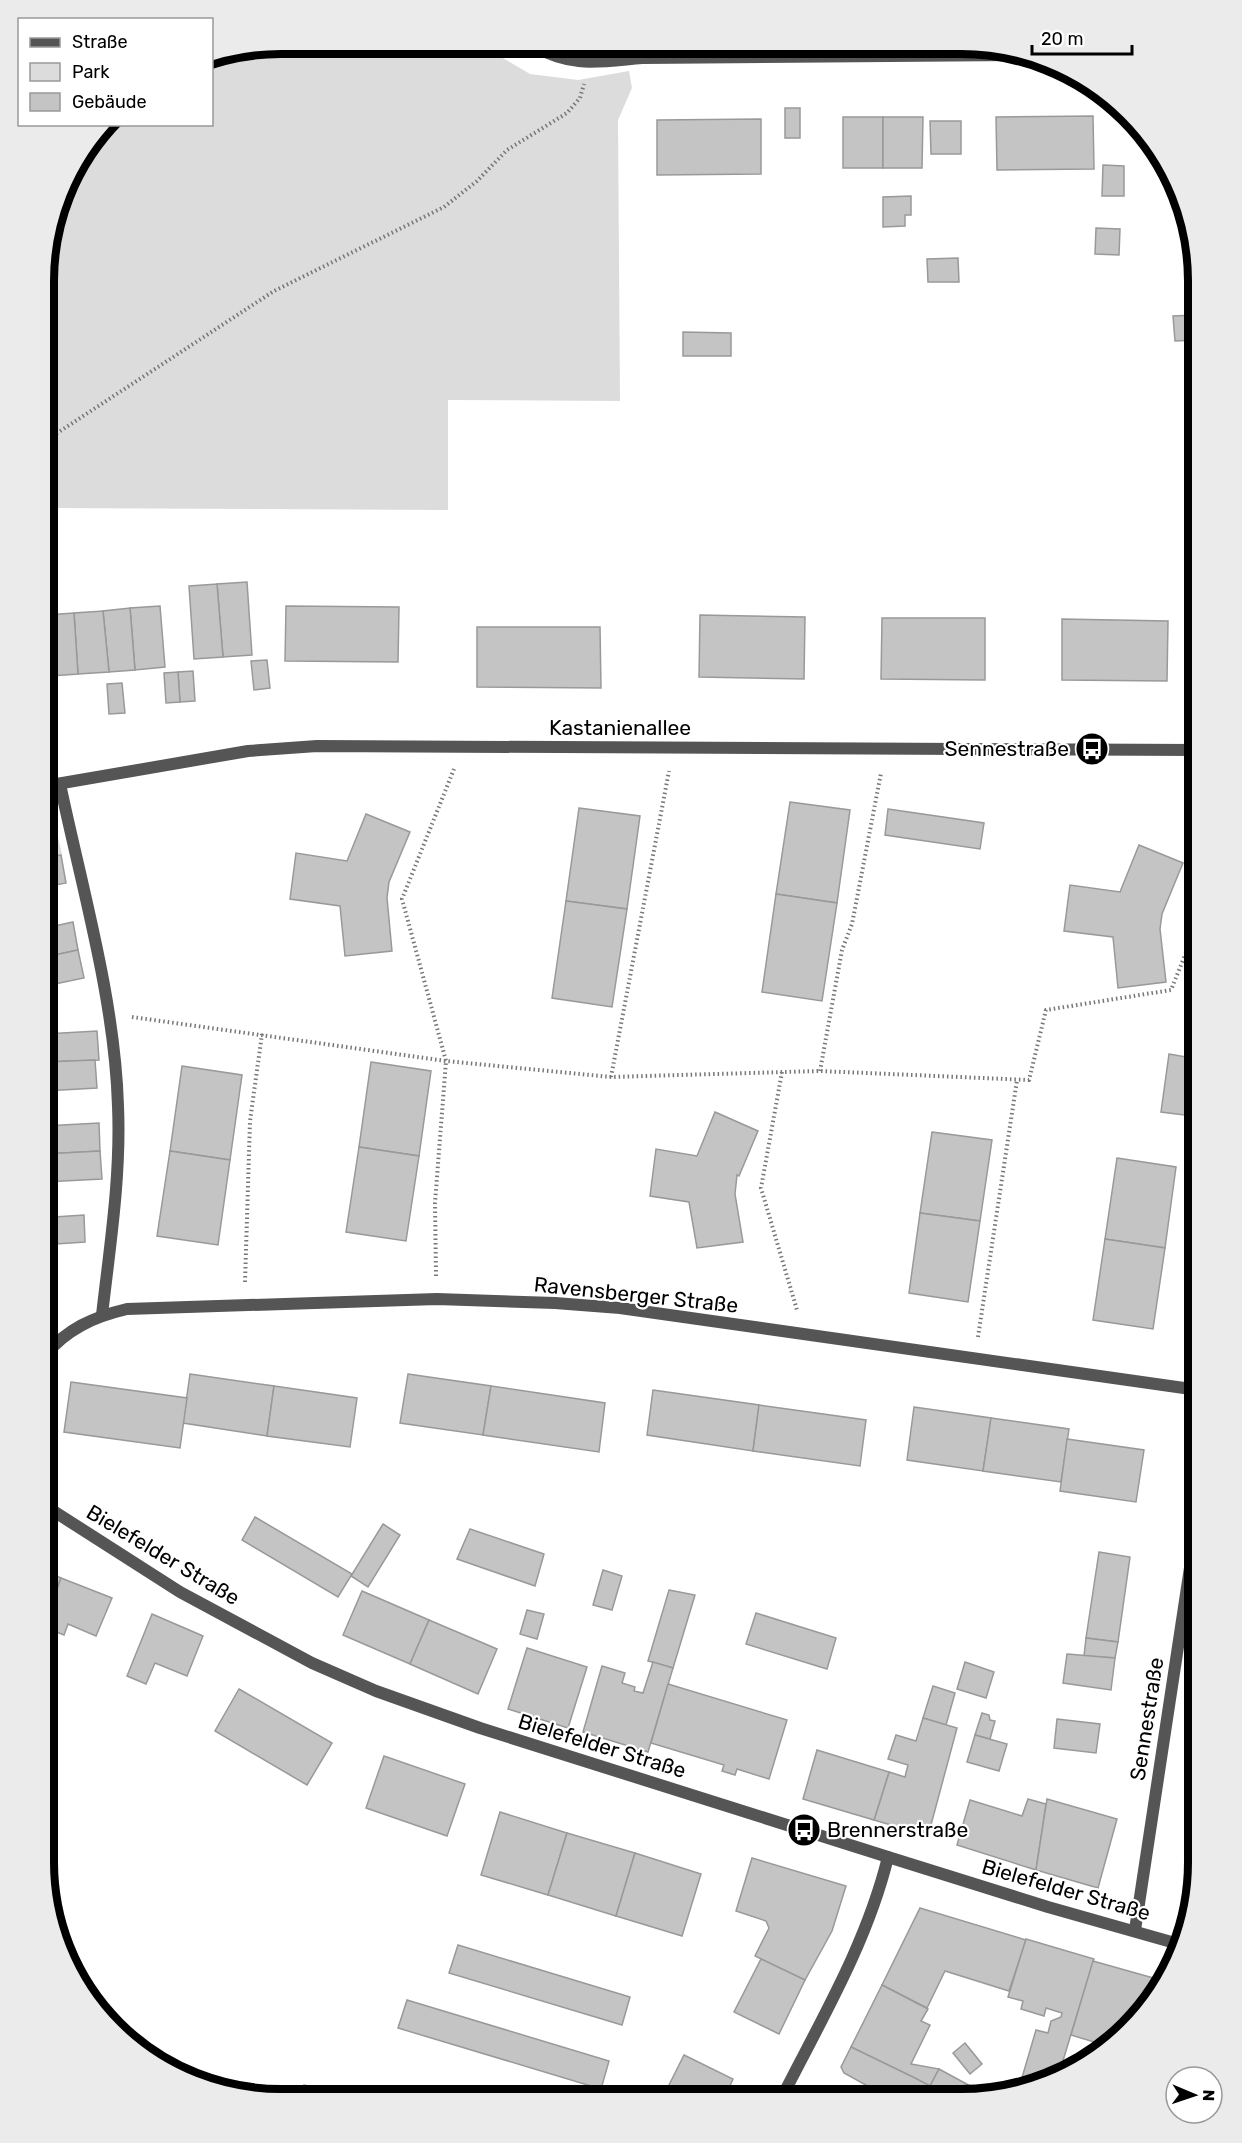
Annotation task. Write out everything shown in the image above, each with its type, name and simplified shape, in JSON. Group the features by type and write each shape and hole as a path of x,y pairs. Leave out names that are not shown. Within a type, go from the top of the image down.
{"street":[{"path":"548,54 584,63 642,58 986,55"},
{"name":"Kastanienallee","path":"54,785 248,751 286,748 1188,750"},
{"path":"60,784 107,1013 118,1104 119,1151 102,1315"},
{"name":"Ravensberger Straße","path":"54,1344 79,1325 102,1315 127,1309 437,1299 620,1308 1188,1389"},
{"name":"Bielefelder Straße","path":"54,1511 180,1592 312,1663 376,1691 480,1728 888,1857 1173,1942"},
{"name":"Sennestraße","path":"1134,1930 1188,1580"},
{"path":"786,2089 869,1920 878,1899 888,1857"}],"path":[{"path":"54,435 274,291 444,207 477,181 507,150 567,113 580,98 584,83 584,63"},
{"path":"437,1299 435,1203 446,1061 402,899 454,771 456,747"},
{"path":"611,1077 674,748"},
{"path":"820,1071 842,950 852,924 886,749"},
{"path":"107,1013 446,1061 611,1077 820,1071 1029,1080 1046,1010 1171,990 1188,948"},
{"path":"244,1304 250,1121 262,1035"},
{"path":"782,1072 761,1188 804,1334"},
{"path":"975,1358 1017,1080"}],"green space":[{"path":"266,54 496,54 530,74 578,80 629,71 632,88 618,120 620,401 448,400 448,510 54,508 54,266 58,237 77,180 92,155 115,126 213,126 213,65"},
{"path":"54,825 62,854 54,856"}],"building":[{"path":"785,108 800,108 800,138 785,138"},
{"path":"1093,116 1094,169 997,170 996,117"},
{"path":"843,117 883,117 883,168 843,168"},
{"path":"883,117 923,117 922,168 883,168"},
{"path":"761,119 761,174 657,175 657,120"},
{"path":"930,121 961,121 961,154 931,154"},
{"path":"1103,165 1124,166 1124,196 1102,196"},
{"path":"911,196 911,215 905,215 905,226 883,227 883,197"},
{"path":"1096,228 1120,229 1119,255 1095,254"},
{"path":"958,258 959,282 928,282 927,259"},
{"path":"1188,315 1188,340 1175,341 1173,316"},
{"path":"683,332 731,333 731,356 683,356"},
{"path":"247,582 252,655 223,657 217,584"},
{"path":"217,584 223,657 194,659 189,586"},
{"path":"160,606 165,667 135,670 130,608"},
{"path":"286,606 399,607 398,662 285,661"},
{"path":"130,608 135,670 109,672 103,611"},
{"path":"103,611 109,672 78,674 74,613"},
{"path":"74,613 78,674 54,676 54,614"},
{"path":"700,615 805,617 804,679 699,677"},
{"path":"882,618 985,618 985,680 881,679"},
{"path":"1062,619 1168,621 1167,681 1062,680"},
{"path":"477,627 600,627 601,688 477,687"},
{"path":"267,660 270,688 254,690 251,661"},
{"path":"193,671 195,701 180,702 178,672"},
{"path":"178,672 180,702 166,703 164,673"},
{"path":"122,683 125,713 109,714 107,684"},
{"path":"790,802 850,810 837,903 776,894"},
{"path":"579,808 640,816 627,909 566,901"},
{"path":"888,809 984,823 980,849 885,835"},
{"path":"366,814 410,832 389,882 387,898 392,951 345,956 340,906 290,899 296,853 347,861"},
{"path":"1139,845 1183,863 1162,914 1160,929 1166,982 1118,988 1113,937 1064,931 1070,885 1120,892"},
{"path":"61,855 66,883 54,885 54,856"},
{"path":"776,894 837,903 822,1001 762,992"},
{"path":"566,901 627,909 612,1007 552,998"},
{"path":"73,922 78,950 54,955 54,926"},
{"path":"78,950 84,978 54,984 54,955"},
{"path":"97,1031 99,1060 54,1062 54,1033"},
{"path":"1169,1054 1188,1057 1188,1115 1161,1112"},
{"path":"95,1060 97,1088 54,1090 54,1062"},
{"path":"371,1062 431,1071 419,1156 359,1147"},
{"path":"182,1066 242,1075 230,1160 170,1151"},
{"path":"715,1112 758,1131 739,1176 737,1175 735,1194 743,1242 697,1248 689,1202 650,1196 656,1149 697,1156"},
{"path":"99,1123 100,1151 54,1153 54,1125"},
{"path":"932,1132 992,1140 980,1221 920,1213"},
{"path":"359,1147 419,1156 406,1241 346,1232"},
{"path":"100,1151 102,1179 54,1181 54,1153"},
{"path":"170,1151 230,1160 218,1245 157,1236"},
{"path":"1117,1158 1176,1167 1165,1248 1105,1239"},
{"path":"920,1213 980,1221 968,1302 909,1293"},
{"path":"84,1215 85,1242 56,1244 54,1217"},
{"path":"1105,1239 1165,1248 1153,1329 1093,1320"},
{"path":"190,1374 274,1386 267,1436 183,1423"},
{"path":"408,1374 491,1386 483,1435 400,1423"},
{"path":"71,1382 187,1398 180,1448 64,1432"},
{"path":"274,1386 357,1398 350,1447 267,1436"},
{"path":"491,1386 605,1403 599,1452 483,1435"},
{"path":"653,1390 759,1405 753,1451 647,1435"},
{"path":"759,1405 866,1420 860,1466 753,1451"},
{"path":"914,1407 991,1418 983,1471 907,1460"},
{"path":"991,1418 1069,1429 1061,1482 983,1471"},
{"path":"1067,1439 1144,1450 1136,1502 1060,1491"},
{"path":"255,1517 352,1574 338,1597 242,1540"},
{"path":"383,1524 400,1535 368,1587 351,1576"},
{"path":"470,1529 544,1554 535,1586 457,1559"},
{"path":"1099,1552 1130,1557 1118,1642 1086,1638"},
{"path":"603,1570 622,1576 612,1610 593,1605"},
{"path":"54,1575 61,1578 54,1596"},
{"path":"61,1578 112,1598 96,1636 68,1624 64,1635 54,1631 54,1598"},
{"path":"669,1590 695,1595 673,1668 648,1661"},
{"path":"362,1591 429,1620 410,1664 343,1635"},
{"path":"527,1610 544,1614 537,1639 520,1634"},
{"path":"756,1613 836,1638 827,1669 746,1644"},
{"path":"152,1614 203,1636 187,1676 155,1663 146,1684 127,1676"},
{"path":"429,1620 497,1649 478,1694 410,1664"},
{"path":"1086,1638 1118,1642 1115,1658 1084,1656"},
{"path":"527,1648 587,1667 568,1728 508,1709"},
{"path":"1067,1654 1115,1658 1111,1690 1063,1683"},
{"path":"653,1662 673,1668 648,1752 583,1732 602,1666 625,1673 622,1683 635,1687 634,1691 643,1693"},
{"path":"965,1662 994,1672 986,1698 957,1689"},
{"path":"668,1684 787,1720 769,1779 737,1769 735,1775 722,1771 724,1765 651,1743"},
{"path":"933,1686 955,1693 946,1725 923,1718"},
{"path":"239,1689 332,1743 307,1785 215,1731"},
{"path":"982,1713 989,1715 990,1720 995,1721 990,1739 975,1735"},
{"path":"923,1718 957,1728 928,1836 874,1820 889,1772 905,1777 908,1765 888,1759 896,1735 916,1741"},
{"path":"1057,1719 1100,1724 1096,1753 1054,1748"},
{"path":"975,1735 1007,1744 999,1771 967,1762"},
{"path":"817,1750 889,1772 874,1820 803,1799"},
{"path":"384,1756 465,1784 447,1836 366,1808"},
{"path":"1028,1799 1046,1804 1036,1870 957,1845 970,1800 1022,1816"},
{"path":"1047,1799 1117,1819 1098,1888 1036,1870"},
{"path":"500,1812 567,1833 548,1895 481,1875"},
{"path":"567,1833 635,1853 616,1916 548,1895"},
{"path":"635,1853 701,1874 682,1936 616,1916"},
{"path":"752,1858 846,1886 832,1931 805,1980 755,1956 769,1928 766,1921 736,1911"},
{"path":"920,1908 1026,1940 1009,1991 945,1971 927,2008 882,1985"},
{"path":"1026,1939 1094,1959 1061,2066 1021,2081 1036,2030 1048,2033 1051,2021 1061,2017 1062,2013 1046,2008 1044,2016 1021,2009 1023,2001 1008,1997"},
{"path":"458,1945 630,1997 622,2025 449,1973"},
{"path":"761,1959 805,1980 779,2034 734,2012"},
{"path":"1093,1961 1156,1979 1122,2023 1098,2043 1071,2035"},
{"path":"882,1985 928,2009 921,2021 930,2025 911,2064 939,2069 930,2086 851,2047"},
{"path":"407,2000 609,2061 601,2089 398,2028"},
{"path":"965,2043 982,2064 970,2074 953,2053"},
{"path":"851,2047 936,2089 873,2089 844,2073 841,2067"},
{"path":"684,2055 733,2079 728,2089 667,2089"},
{"path":"939,2069 976,2089 936,2089 930,2086"},
{"path":"304,2085 322,2089 303,2089"}],"place":[{"name":"Sennestraße","path":"1092,749"},
{"name":"Brennerstraße","path":"804,1830"}]}
